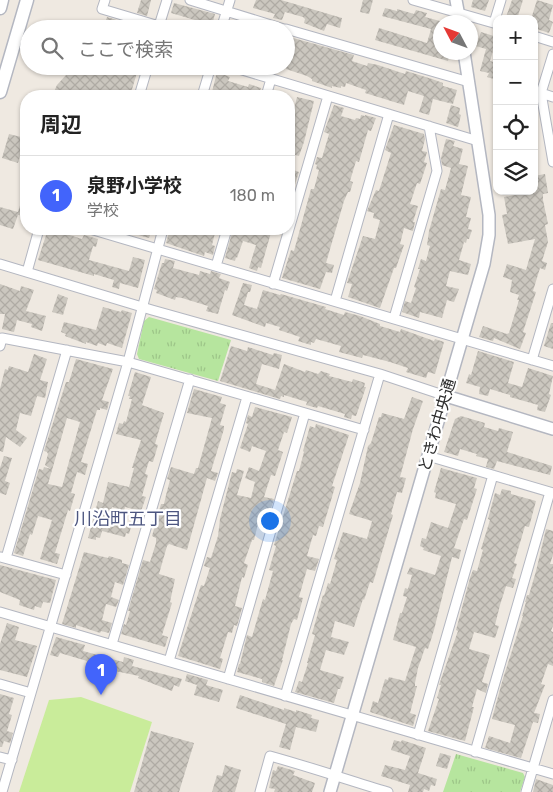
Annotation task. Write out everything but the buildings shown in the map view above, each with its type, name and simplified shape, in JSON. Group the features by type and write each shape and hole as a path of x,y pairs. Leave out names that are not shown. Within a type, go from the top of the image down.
{"main road":[{"path":"0,8 2,0"},
{"path":"21,20 27,0"},
{"path":"0,92 20,24"}],"street":[{"path":"105,0 102,9 137,20"},
{"path":"161,20 167,0"},
{"path":"190,0 254,20"},
{"path":"224,20 230,0"},
{"path":"413,0 451,15"},
{"path":"456,0 458,15"},
{"path":"497,15 501,0"},
{"path":"478,21 493,24"},
{"path":"295,32 469,82"},
{"path":"538,37 553,42"},
{"path":"552,156 541,93 553,54"},
{"name":"ときわ中央通","path":"330,792 484,264 489,235 489,215 465,60"},
{"path":"141,90 145,75"},
{"path":"204,90 208,75"},
{"path":"258,75 478,141"},
{"path":"268,90 271,79"},
{"path":"541,93 553,97"},
{"path":"295,209 328,96"},
{"path":"335,301 389,114"},
{"path":"394,318 437,171 429,126"},
{"path":"26,272 37,235"},
{"path":"112,235 553,366"},
{"path":"2,792 128,362 162,235"},
{"path":"216,266 225,235"},
{"path":"273,284 287,235"},
{"path":"0,264 142,307 380,374 553,429"},
{"path":"532,360 553,289"},
{"path":"0,346 2,338 128,362 364,430"},
{"path":"66,575 3,557 67,350"},
{"path":"286,696 380,374"},
{"path":"112,644 190,379"},
{"path":"170,660 247,397"},
{"path":"228,679 305,414"},
{"path":"428,456 552,492 475,752"},
{"path":"418,734 493,475"},
{"path":"0,612 170,660 228,679 553,774"},
{"path":"0,684 31,694"},
{"path":"526,792 553,700"},
{"path":"260,792 270,756 325,771 334,776 388,792"},
{"path":"0,757 12,760"}],"green space":[{"path":"149,317 231,340 218,381 139,359 137,354 144,321"},
{"path":"81,697 152,722 130,792 19,792 49,700"},
{"path":"456,754 523,773 525,777 520,792 443,792"}],"place":[{"name":"泉野小学校","path":"101,695"}],"district":[{"name":"川沿町五丁目","path":"128,519"}]}
